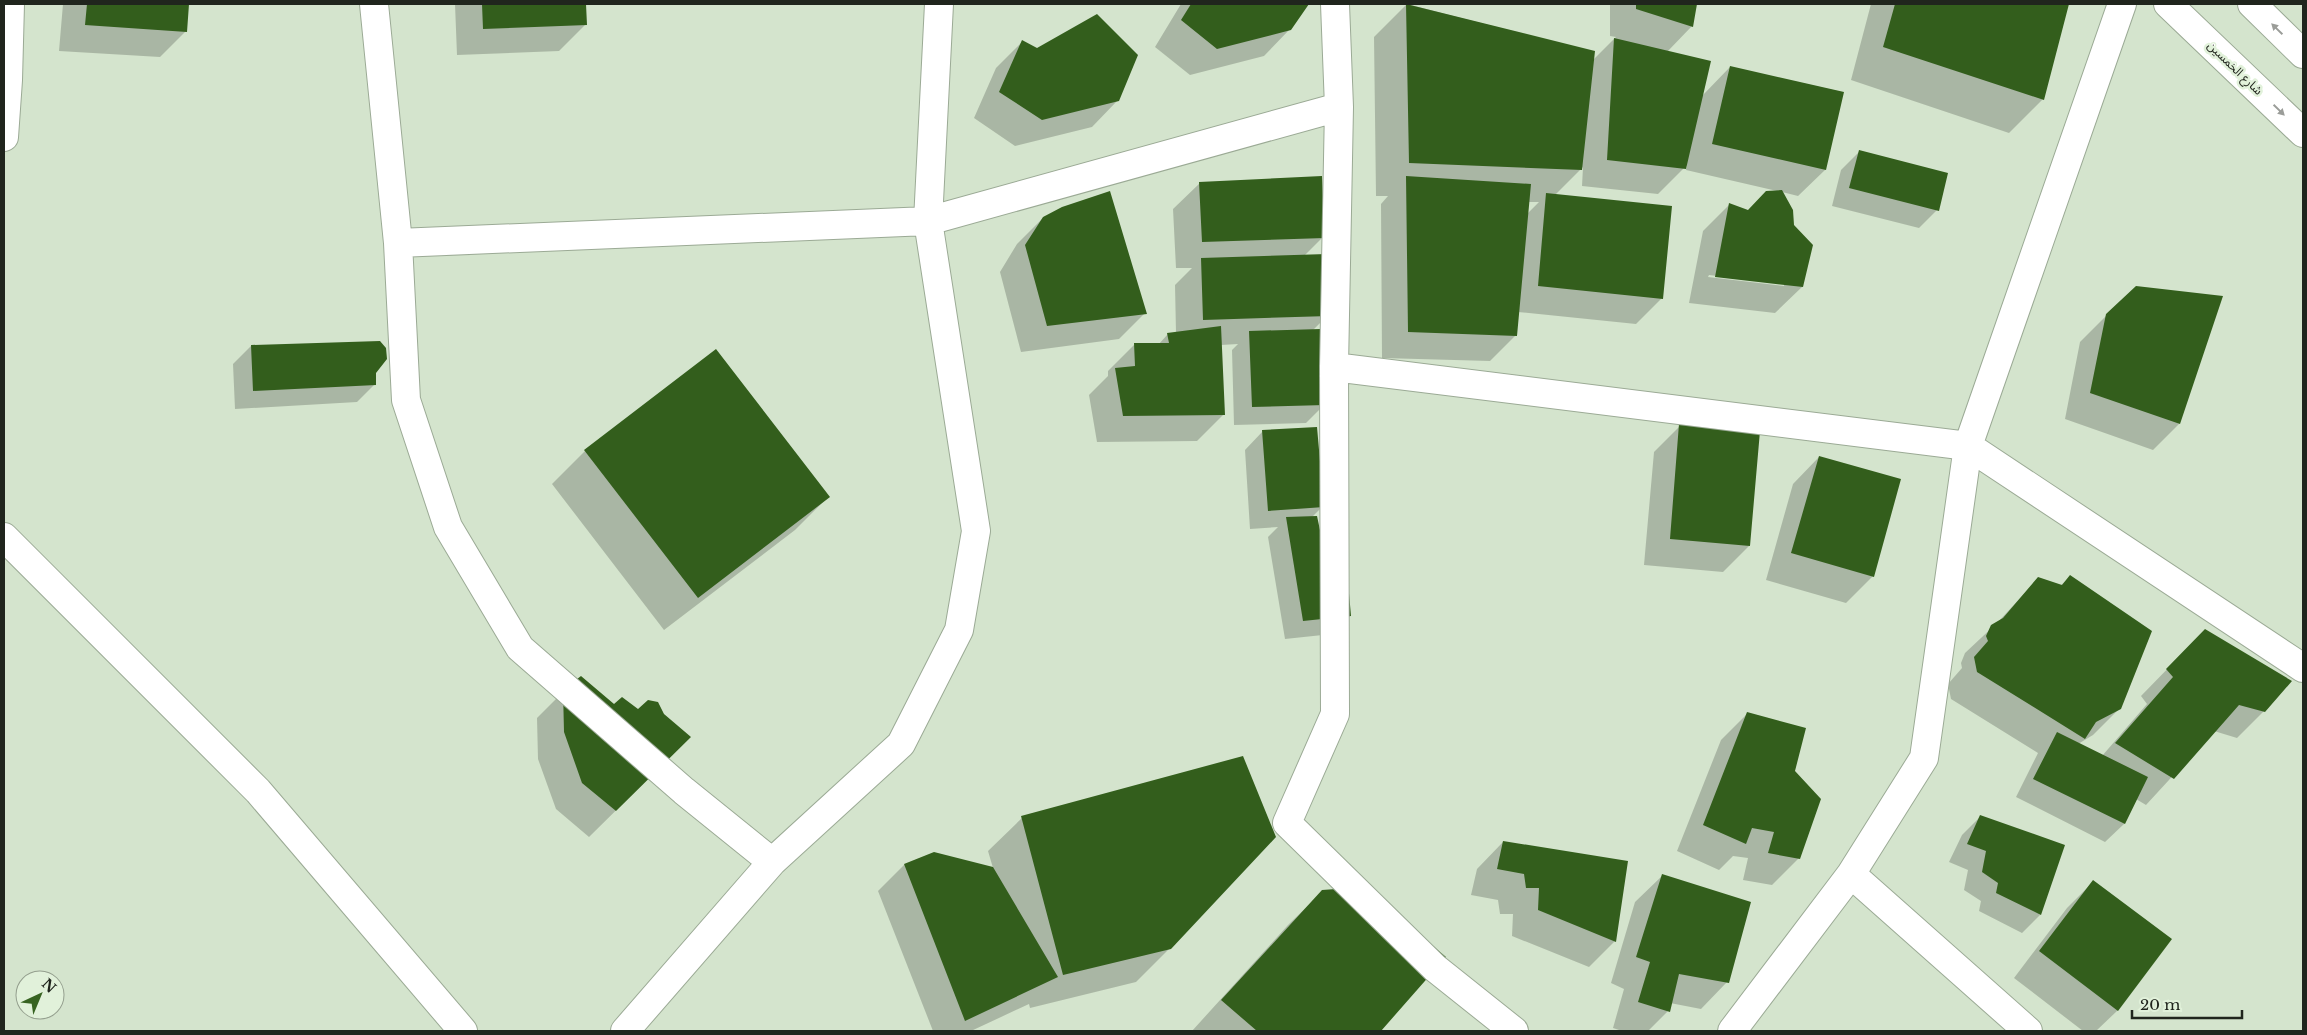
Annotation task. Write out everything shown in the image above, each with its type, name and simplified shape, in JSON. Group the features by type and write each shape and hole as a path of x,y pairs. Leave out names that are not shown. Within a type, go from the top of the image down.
{"street":[{"path":"4,137 10,4"},
{"path":"374,4 398,242 406,400 448,527 520,648 684,791 772,862"},
{"path":"625,1031 772,862 901,744 959,630 976,531 928,221 939,4"},
{"path":"1335,4 1339,107 1334,367 1335,714 1287,823 1435,968 1514,1031"},
{"path":"1732,1031 1851,874 1924,758 1968,446 2122,4"},
{"name":"شارع الخمسين","path":"2168,4 2303,133"},
{"path":"2252,4 2303,54"},
{"path":"398,242 928,221 1339,107"},
{"path":"1334,367 1968,446 2303,668"},
{"path":"4,537 258,791 463,1031"},
{"path":"1851,874 2028,1031"}],"building":[{"path":"87,4 189,4 187,32 85,25"},
{"path":"482,4 586,4 587,25 483,29"},
{"path":"1191,4 1309,4 1291,30 1217,49 1181,20"},
{"path":"1406,4 1595,51 1582,170 1409,163"},
{"path":"1636,4 1697,4 1693,27 1636,9"},
{"path":"1895,4 2069,4 2044,100 1883,47"},
{"path":"1097,14 1138,55 1119,101 1042,120 999,92 1022,40 1037,48"},
{"path":"1614,38 1711,61 1686,169 1607,160"},
{"path":"1730,66 1844,92 1826,170 1712,144"},
{"path":"1859,150 1948,173 1939,211 1849,188"},
{"path":"1322,176 1325,238 1202,242 1199,182"},
{"path":"1406,176 1531,184 1517,336 1408,332"},
{"path":"1782,190 1793,210 1794,225 1813,245 1803,287 1715,277 1729,203 1748,210 1766,191"},
{"path":"1110,191 1147,314 1047,326 1025,245 1043,217 1062,207"},
{"path":"1546,193 1672,206 1663,299 1538,286"},
{"path":"1327,254 1329,316 1203,320 1201,258"},
{"path":"2136,286 2223,296 2180,424 2090,393 2106,314"},
{"path":"1221,326 1225,415 1123,416 1115,368 1135,366 1134,343 1169,343 1167,333"},
{"path":"1321,329 1325,405 1252,407 1249,331"},
{"path":"380,341 386,348 387,359 376,373 376,385 253,391 251,345"},
{"path":"716,349 830,497 698,598 584,450"},
{"path":"1679,424 1760,431 1750,546 1670,539"},
{"path":"1317,427 1324,507 1268,511 1262,430"},
{"path":"1819,456 1901,479 1874,577 1791,553"},
{"path":"1317,516 1324,549 1345,548 1351,616 1303,621 1286,517"},
{"path":"2070,575 2152,631 2121,709 2096,722 2085,739 1977,672 1974,657 1988,641 1986,636 1991,625 2003,618 2038,577 2062,585"},
{"path":"2205,629 2292,681 2265,712 2239,705 2174,779 2115,743 2173,677 2166,669"},
{"path":"581,676 614,704 622,697 638,709 648,700 658,702 664,714 691,737 616,811 582,783 564,732 563,690"},
{"path":"1747,712 1806,728 1795,771 1821,799 1800,859 1768,853 1774,832 1752,828 1746,844 1703,825"},
{"path":"2057,732 2148,777 2125,824 2033,779"},
{"path":"1243,756 1276,837 1171,949 1063,975 1021,816"},
{"path":"1980,815 2065,845 2041,915 1996,893 1998,883 1982,872 1986,851 1967,844"},
{"path":"1503,841 1628,861 1616,942 1538,910 1539,888 1526,888 1524,874 1497,869"},
{"path":"934,852 993,867 1058,977 965,1021 904,864"},
{"path":"1662,874 1751,902 1729,983 1679,974 1670,1012 1638,1002 1650,962 1636,957"},
{"path":"2093,880 2172,939 2118,1011 2039,951"},
{"path":"1364,887 1446,957 1381,1031 1257,1031 1221,1000 1322,890"}]}
